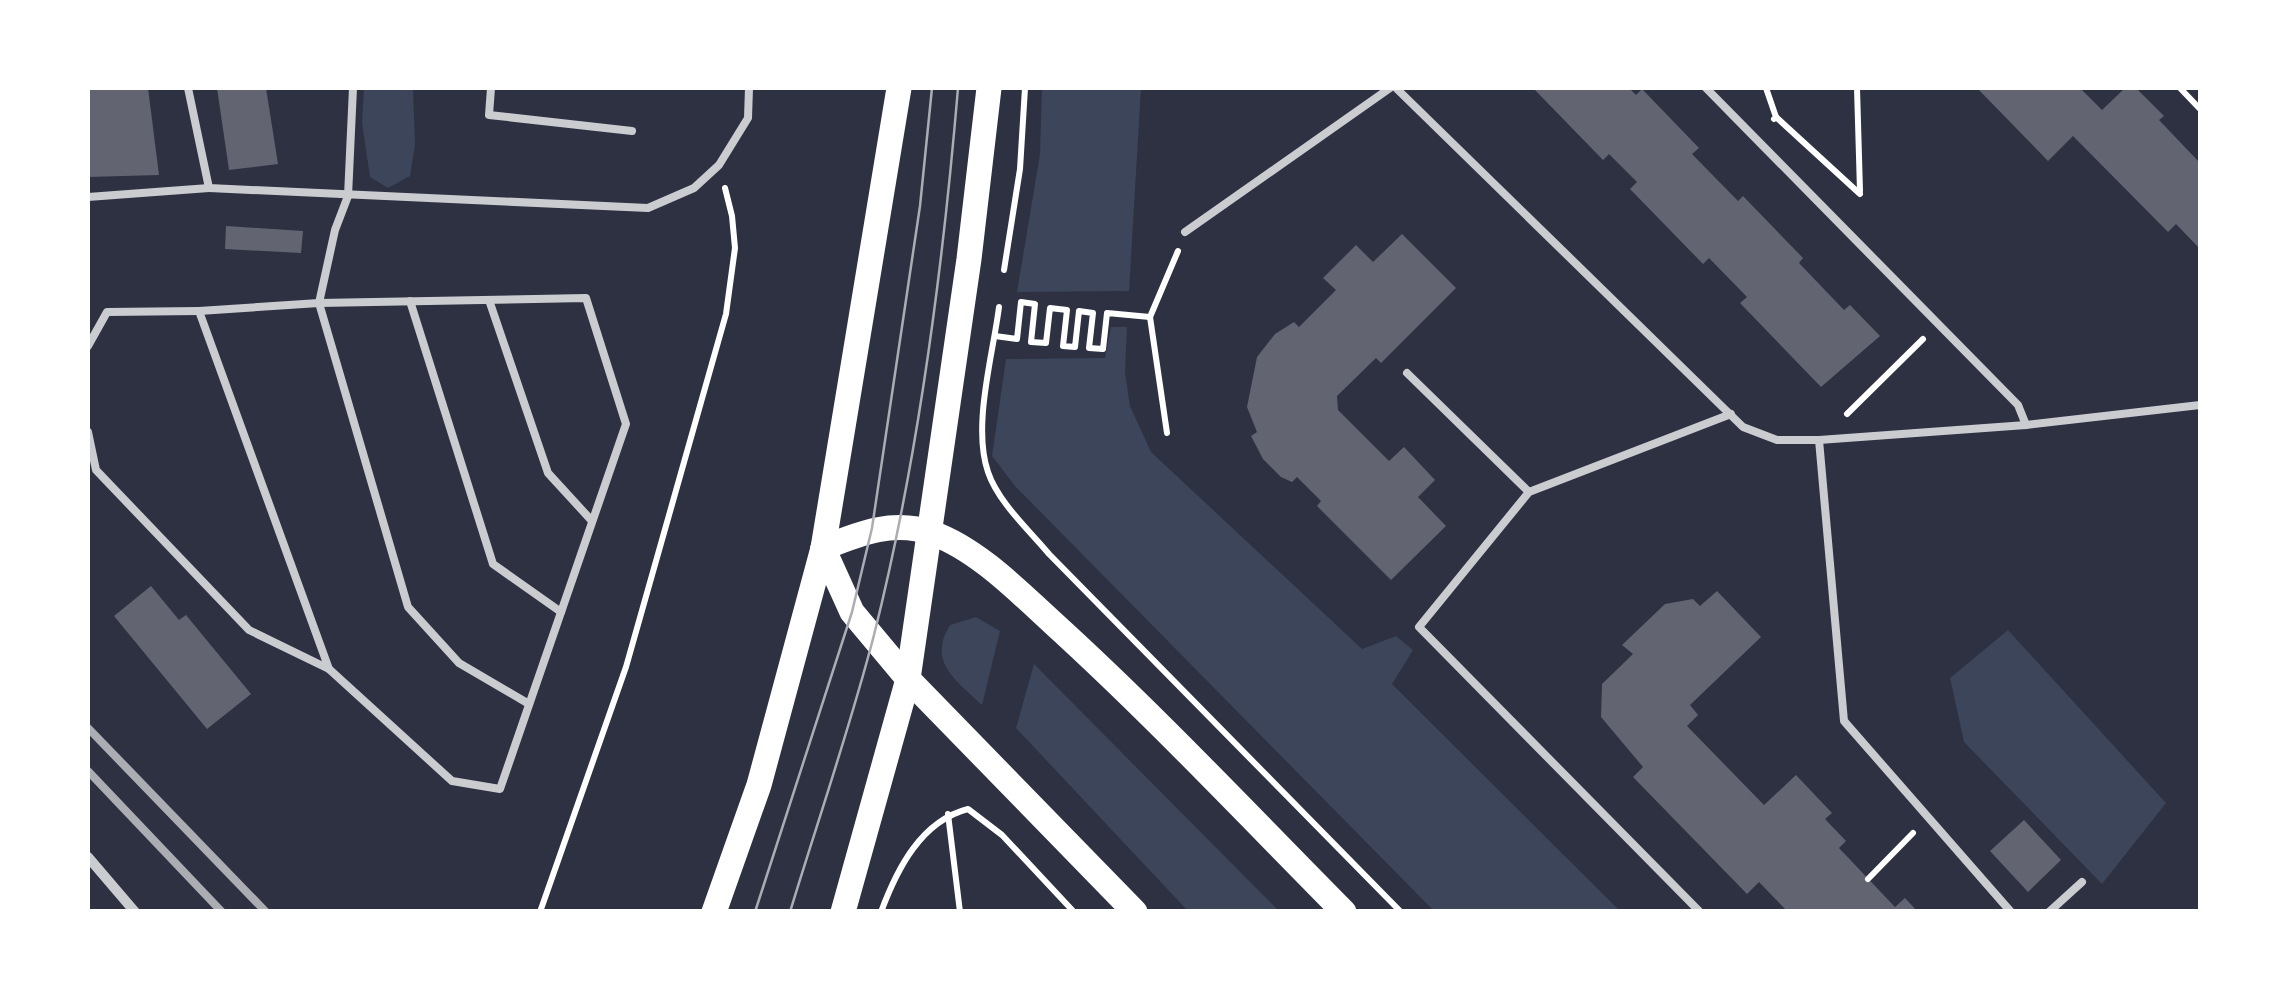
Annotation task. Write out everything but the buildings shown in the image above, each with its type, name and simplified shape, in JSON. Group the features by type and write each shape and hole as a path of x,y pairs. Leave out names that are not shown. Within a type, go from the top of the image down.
{"main road":[{"path":"714,912 759,785 822,548 898,88"},
{"path":"843,912 908,678 969,259 989,88"},
{"path":"822,548 872,528 929,531 958,544 1089,655 1344,912"},
{"path":"822,548 852,612 908,678 1134,912"}],"street":[{"path":"88,857 135,912"}],"lane":[{"path":"188,88 209,188"},
{"path":"353,88 348,196 334,230 318,303 408,607 459,663 529,704"},
{"path":"490,88 489,115 632,131"},
{"path":"88,197 209,188 648,208 694,188 720,165 748,118 750,88"},
{"path":"1185,232 1393,88 1743,427 1777,440 1819,440 2026,424 2200,405"},
{"path":"1706,88 2018,405 2026,424"},
{"path":"88,346 108,312 586,298 626,424 500,789 452,781 329,669 249,630 96,470 88,432"},
{"path":"489,300 548,473 592,521"},
{"path":"410,301 493,564 561,612"},
{"path":"199,310 329,669"},
{"path":"1407,373 1529,492"},
{"path":"1700,912 1419,627 1529,492 1731,414"},
{"path":"1819,440 1844,721 2011,912"},
{"path":"2049,912 2082,882"}],"path":[{"path":"1003,275 1020,169 1025,88"},
{"path":"1776,117 1860,194 1856,88"},
{"path":"2180,88 2200,109"},
{"path":"540,912 626,668 726,314 735,248 720,165"},
{"path":"1168,433 1150,317 1185,232"},
{"path":"1000,292 982,445 988,474 1049,554 1401,912"},
{"path":"995,336 1017,339 1021,302 1036,304 1031,342 1046,343 1050,308 1067,310 1063,346 1075,347 1079,311 1093,313 1089,348 1103,349 1107,313 1150,317"},
{"path":"1858,420 1839,422 1924,338 1911,325"},
{"path":"881,912 908,854 948,814 968,809 991,826 1074,912"},
{"path":"948,814 960,912"},
{"path":"1868,878 1928,817"}],"shaded area":[{"path":"364,88 413,88 415,144 410,176 388,188 370,177 362,123"},
{"path":"1042,88 1141,88 1129,291 1017,292 1040,154"},
{"path":"1111,327 1127,327 1125,372 1130,406 1151,452 1362,649 1396,636 1413,650 1392,684 1620,911 1434,911 1015,486 992,456 1006,359 1105,358"},
{"path":"976,617 1000,631 982,705 948,670 942,650 950,625"},
{"path":"2008,630 2166,803 2102,884 1964,742 1950,678"},
{"path":"1034,664 1279,911 1188,911 1016,728"}],"tram line":[{"path":"755,912 852,612 872,528 920,206 932,88"},
{"path":"790,912 865,670 904,501 936,294 958,88"}],"railway":[{"path":"88,728 266,912"},
{"path":"88,771 222,912"}]}
